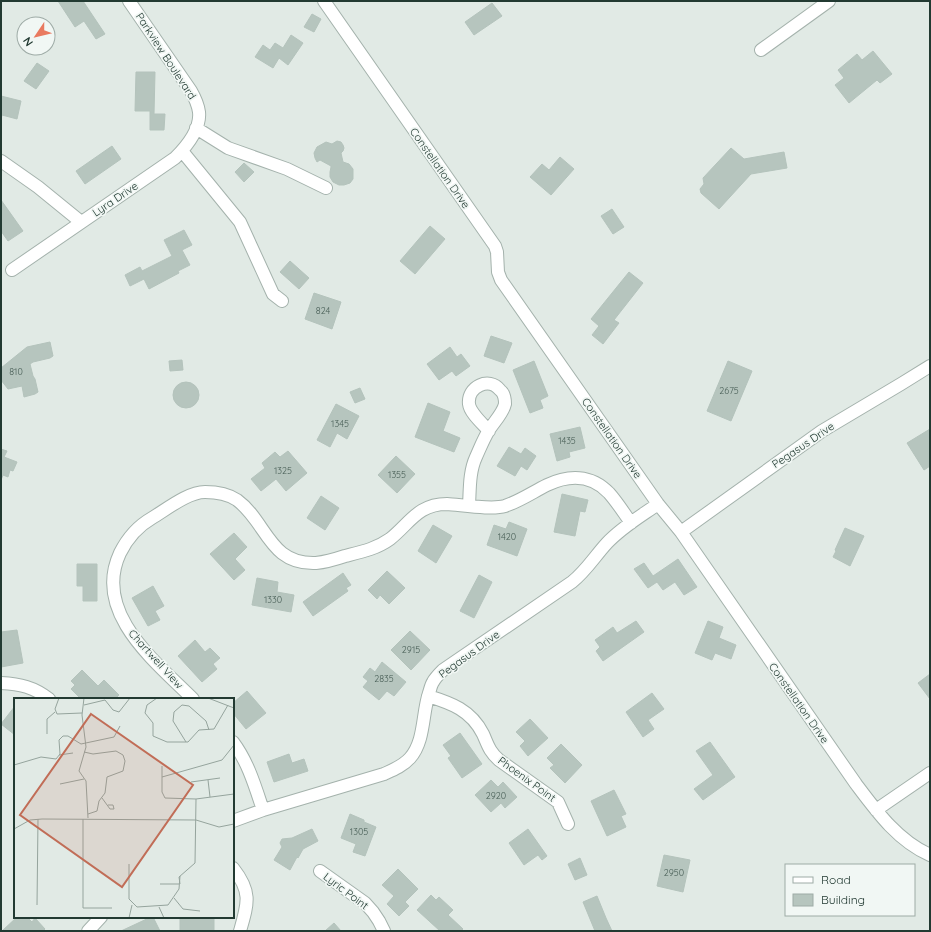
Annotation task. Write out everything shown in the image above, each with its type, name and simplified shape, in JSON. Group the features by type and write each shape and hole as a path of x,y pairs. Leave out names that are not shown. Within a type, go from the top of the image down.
{"street":[{"name":"Parkview Boulevard","path":"129,1 192,91 199,112"},
{"name":"Constellation Drive","path":"324,1 495,246 497,252 498,272 501,280 658,504 681,532 848,773 876,810 894,830 905,840 930,855"},
{"path":"761,50 829,1"},
{"name":"Lyra Drive","path":"12,270 175,158 189,141 196,128 199,112"},
{"path":"196,128 228,148 288,169 326,188"},
{"path":"182,151 240,222 273,294 282,301"},
{"path":"1,161 38,187 81,222"},
{"name":"Pegasus Drive","path":"681,532 822,431 930,366"},
{"path":"468,505 472,468 489,431"},
{"name":"Chartwell View","path":"192,698 153,659 129,631 121,618 113,588 117,560 130,537 146,521 191,494 215,492 236,500 244,506 271,542 279,550 287,557 305,563 329,561 369,550 390,538 414,515 431,506 447,504 492,507 503,506 514,503 559,480 571,477 583,478 592,481 609,492 631,523"},
{"name":"Pegasus Drive","path":"234,820 384,774 403,764 410,758 418,743 432,683 443,670 572,582 584,571 607,543 631,523 658,504"},
{"path":"1,683 27,686 41,692 48,698"},
{"name":"Phoenix Point","path":"428,696 443,700 459,707 469,715 482,732 492,754 558,802 568,824"},
{"path":"234,744 244,759 263,810"},
{"path":"876,810 930,773"},
{"path":"234,869 245,886 247,896 247,907 240,931"},
{"name":"Lyric Point","path":"320,871 365,903 373,912 384,931"},
{"path":"88,931 100,918"}],"building":[{"path":"58,1 83,1 105,34 96,39 84,21 75,27"},
{"path":"492,3 502,16 474,35 465,22"},
{"path":"312,14 321,19 314,32 304,27"},
{"path":"291,35 303,43 288,65 279,58 273,68 255,57 263,45 270,50 275,43 283,48"},
{"path":"873,51 892,74 880,83 877,80 849,103 835,85 844,78 838,70 857,54 862,60"},
{"path":"37,63 49,71 36,89 24,81"},
{"path":"136,72 155,72 154,114 165,114 164,130 150,130 150,111 135,111"},
{"path":"1,96 21,101 17,119 2,115 1,119"},
{"path":"337,141 341,142 344,148 341,153 343,162 349,164 353,169 353,179 350,183 344,185 339,185 333,182 330,177 331,166 320,160 317,162 314,153 317,147 326,142 332,144"},
{"path":"112,146 121,159 85,184 76,171"},
{"path":"731,148 744,159 784,152 787,168 751,174 719,209 701,193 700,189 704,184 703,178"},
{"path":"560,157 574,169 551,195 530,177 542,164 549,170"},
{"path":"244,163 254,172 244,182 235,172"},
{"path":"1,200 23,231 8,241 1,231"},
{"path":"612,209 624,227 613,234 601,216"},
{"path":"430,226 445,239 415,274 400,261"},
{"path":"184,230 192,245 182,250 190,265 178,271 179,273 149,289 144,279 130,286 125,275 140,267 142,271 172,256 164,240"},
{"path":"290,261 309,278 299,289 280,272"},
{"path":"629,272 643,283 614,320 619,323 603,344 592,335 599,326 591,319"},
{"path":"314,293 341,302 332,329 305,319"},
{"path":"491,336 512,343 504,363 484,356"},
{"path":"50,342 53,356 30,364 38,392 24,397 22,386 8,389 1,380 1,368 27,347"},
{"path":"450,347 457,357 461,354 470,366 456,376 452,371 439,380 427,364"},
{"path":"182,360 183,370 170,371 169,361"},
{"path":"534,361 548,396 540,400 543,408 530,413 513,370"},
{"path":"728,361 752,371 731,421 707,411"},
{"path":"186,382 195,386 199,395 195,404 186,408 177,404 173,395 177,386"},
{"path":"360,388 365,399 355,403 350,392"},
{"path":"428,403 450,412 443,431 460,438 454,452 415,437"},
{"path":"336,404 359,416 347,439 337,433 330,447 317,440"},
{"path":"580,427 585,448 569,452 570,457 557,461 550,434"},
{"path":"930,429 930,466 924,470 907,443"},
{"path":"509,447 521,454 525,448 536,456 527,470 521,466 515,476 497,466"},
{"path":"1,449 7,451 4,457 17,462 13,471 10,470 8,477 3,475 1,480"},
{"path":"288,451 307,473 286,491 276,479 261,491 251,479 265,468 262,463 275,452 280,457"},
{"path":"396,456 415,474 397,493 378,475"},
{"path":"562,494 588,500 585,512 580,511 575,536 554,532"},
{"path":"321,496 339,508 325,530 307,518"},
{"path":"509,522 527,529 517,556 487,545 494,525 506,529"},
{"path":"433,525 452,536 436,563 418,551"},
{"path":"845,528 864,536 850,566 833,557"},
{"path":"234,533 247,547 235,559 245,570 234,580 210,554"},
{"path":"678,559 697,587 684,595 675,582 663,590 657,582 648,588 634,569 644,563 653,576"},
{"path":"77,564 97,564 97,601 83,601 83,586 77,586"},
{"path":"387,571 405,588 389,604 380,595 377,599 368,590"},
{"path":"343,573 351,585 346,588 348,591 313,616 303,602"},
{"path":"479,575 492,582 474,618 460,611"},
{"path":"257,578 278,582 277,592 294,595 291,612 252,605"},
{"path":"153,586 164,606 155,611 160,620 148,626 132,598"},
{"path":"636,621 644,632 603,661 596,651 600,647 595,640 613,627 617,633"},
{"path":"708,621 723,627 719,638 736,645 731,659 715,653 712,660 695,653"},
{"path":"17,630 23,663 1,667 1,632"},
{"path":"410,631 430,650 411,670 391,650"},
{"path":"195,640 205,652 210,648 220,658 213,664 217,669 202,682 178,656"},
{"path":"382,662 406,682 394,696 387,691 379,700 363,687 368,681 363,677 370,668 375,672"},
{"path":"82,670 98,686 104,680 119,695 116,698 80,698 71,689 75,685 71,681"},
{"path":"930,674 930,699 918,683"},
{"path":"247,691 266,713 246,729 234,714 234,702"},
{"path":"652,693 664,709 648,720 654,729 643,737 626,712"},
{"path":"14,707 14,734 1,724"},
{"path":"530,719 548,738 528,756 520,746 525,741 516,732"},
{"path":"460,733 482,764 462,778 448,758 451,756 443,745"},
{"path":"710,742 735,777 703,800 694,789 713,775 696,751"},
{"path":"561,744 582,765 565,783 550,768 554,765 547,758"},
{"path":"289,754 292,763 304,759 308,771 274,782 267,762"},
{"path":"491,780 498,787 503,782 517,797 505,808 501,803 491,812 475,795"},
{"path":"614,790 626,814 621,816 626,827 607,836 591,801"},
{"path":"350,814 376,827 365,856 353,852 356,844 341,838"},
{"path":"312,829 318,841 303,849 290,870 274,860 282,847 280,843 282,839 292,838"},
{"path":"528,829 547,856 542,860 538,855 524,865 509,843"},
{"path":"664,855 690,860 683,892 657,886"},
{"path":"580,858 587,875 575,880 568,864"},
{"path":"398,869 418,889 405,902 409,906 399,916 387,904 394,896 382,885"},
{"path":"431,895 436,900 439,897 453,910 448,915 463,929 461,931 440,931 417,910"},
{"path":"597,896 612,931 595,931 583,902"},
{"path":"16,918 28,918 32,922 35,918 45,929 43,931 2,931"},
{"path":"149,918 154,918 160,931 121,931"},
{"path":"180,918 214,918 214,931 180,931"},
{"path":"334,923 341,931 325,931"}]}
